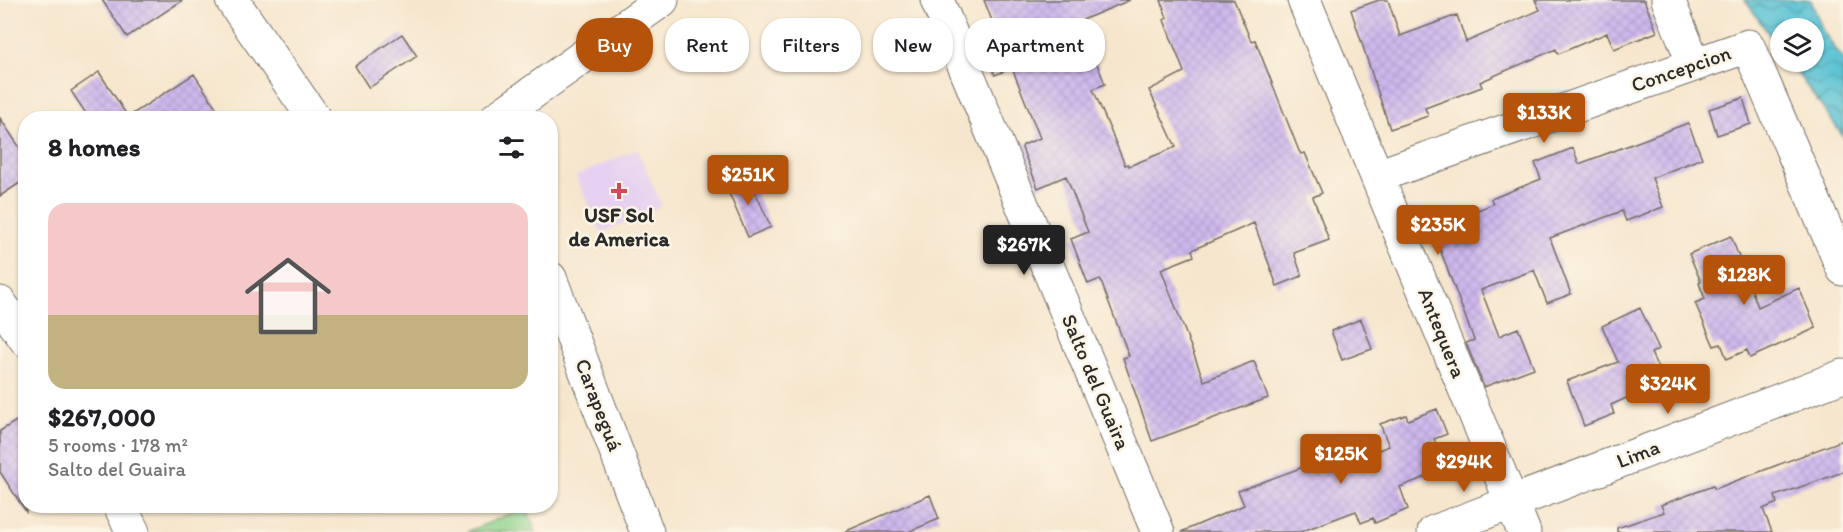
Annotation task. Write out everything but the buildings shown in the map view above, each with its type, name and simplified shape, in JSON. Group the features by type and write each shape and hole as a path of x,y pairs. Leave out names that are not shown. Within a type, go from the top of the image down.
{"street":[{"path":"232,0 309,111"},
{"path":"507,111 661,0"},
{"name":"Salto del Guaira","path":"937,0 1158,532"},
{"name":"Antequera","path":"1304,0 1524,532"},
{"path":"1668,0 1694,64"},
{"name":"Concepcion","path":"1377,176 1748,46 1843,269"},
{"name":"Carapeguá","path":"558,300 647,532"},
{"path":"0,303 18,329"},
{"name":"Lima","path":"1434,532 1843,376"},
{"path":"124,513 133,532"}],"shaded area":[{"name":"USF Sol de America","path":"637,149 662,206 601,233 576,176"}],"green space":[{"path":"512,513 528,513 536,532 467,532"}],"water":[{"path":"1745,0 1811,0 1818,18 1770,18 1770,36"},
{"path":"1824,32 1843,60 1843,136 1796,72 1824,72"}],"place":[{"name":"USF Sol de America","path":"619,191"}]}
